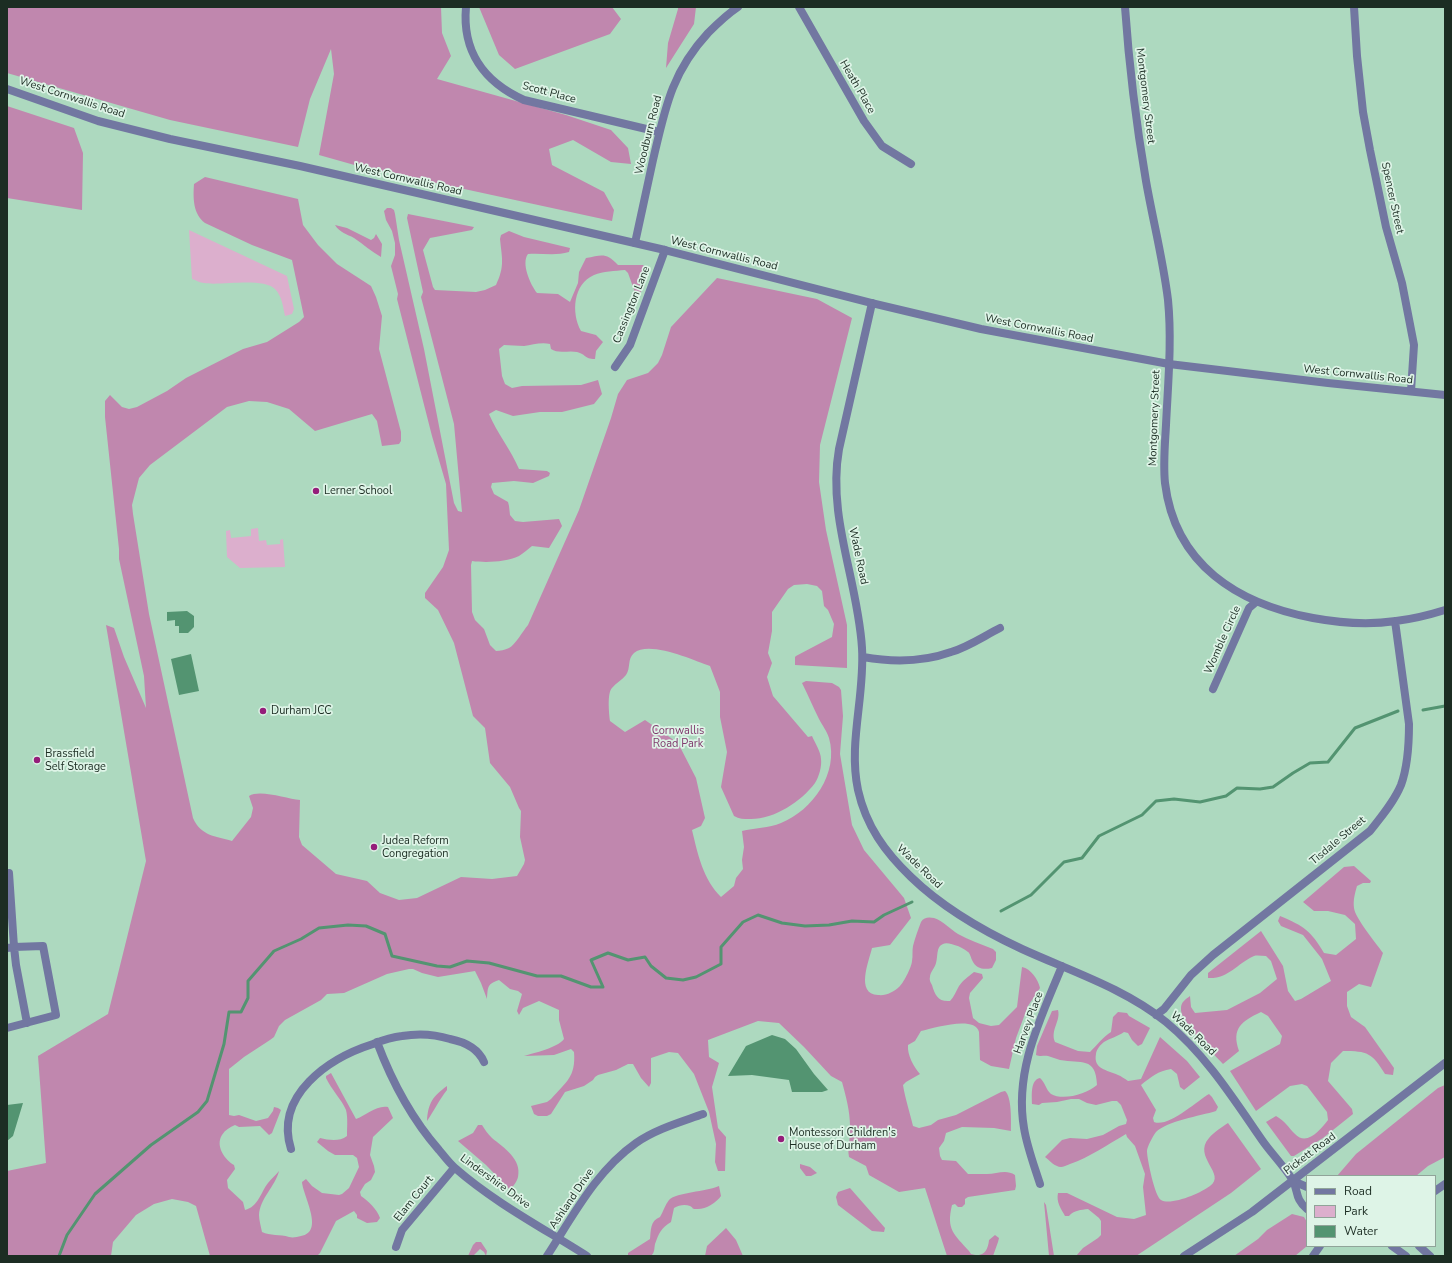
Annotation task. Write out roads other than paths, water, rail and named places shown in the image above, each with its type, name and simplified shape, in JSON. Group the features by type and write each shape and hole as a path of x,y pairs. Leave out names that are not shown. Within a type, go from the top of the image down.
{"street":[{"name":"Scott Place","path":"466,7 466,32 470,47 486,74 497,85 524,100 659,132"},
{"name":"Woodburn Road","path":"635,243 665,109 681,69 700,42 727,10 738,7"},
{"name":"Heath Place","path":"799,7 873,135 882,146 911,164"},
{"name":"Montgomery Street","path":"1125,7 1130,72 1140,146 1165,275 1169,315 1169,364 1164,473 1168,499 1183,538 1190,550 1210,572 1236,592 1274,609 1331,621 1372,623 1395,621 1445,610"},
{"name":"Spencer Street","path":"1354,7 1357,56 1364,120 1386,227 1402,283 1414,345 1411,391"},
{"name":"West Cornwallis Road","path":"7,89 98,121 170,139 285,163 635,243 872,303 1039,341 1169,364 1445,395"},
{"name":"Cassington Lane","path":"615,367 630,345 665,250"},
{"name":"Wade Road","path":"872,303 839,449 836,473 839,518 858,606 863,657 855,747 855,771 859,792 868,819 886,852 894,861 919,885 957,915 1021,949 1090,978 1140,1004 1156,1015 1188,1042 1211,1068 1293,1181"},
{"name":"Womble Circle","path":"1213,689 1249,608 1256,602"},
{"name":"Tisdale Street","path":"1156,1015 1164,1009 1192,975 1213,955 1370,831 1380,819 1397,792 1401,784 1409,740 1409,724 1395,621"},
{"path":"863,657 878,660 918,659 938,656 970,644 1000,628"},
{"path":"9,873 11,948 16,965 27,1023"},
{"path":"7,1028 56,1015 43,946 11,948"},
{"name":"Harvey Place","path":"1040,1184 1028,1148 1024,1126 1022,1105 1023,1083 1026,1062 1032,1041 1062,966"},
{"path":"291,1149 288,1140 288,1122 294,1104 302,1091 321,1070 330,1063 355,1050 392,1037 403,1035 438,1035 467,1044 477,1052 484,1062"},
{"name":"Lindershire Drive","path":"377,1042 387,1070 406,1107 427,1136 454,1168 500,1202 587,1256"},
{"name":"Pickett Road","path":"1184,1256 1252,1212 1445,1062"},
{"name":"Ashland Drive","path":"547,1256 587,1193 618,1157 636,1142 652,1134 703,1114"},
{"name":"Elam Court","path":"396,1247 402,1230 454,1168"},
{"path":"1293,1181 1306,1187"},
{"path":"1293,1181 1298,1200 1306,1208"},
{"path":"1436,1190 1445,1184"},
{"path":"1313,1256 1319,1247"},
{"path":"1395,1247 1406,1256"},
{"path":"1420,1247 1430,1256"}],"water":[{"path":"187,611 194,616 194,627 188,633 179,633 179,626 175,626 175,620 167,621 167,612"},
{"path":"191,654 199,691 179,695 171,659"},
{"path":"772,1035 785,1039 796,1049 828,1090 822,1092 792,1092 789,1080 752,1075 728,1076 746,1046"},
{"path":"23,1103 13,1136 7,1141 7,1105"}],"waterway":[{"path":"1423,710 1445,706"},
{"path":"1001,911 1031,895 1064,862 1082,858 1099,836 1142,815 1156,801 1174,799 1200,802 1226,796 1237,788 1260,789 1273,787 1310,763 1328,762 1355,728 1398,711"},
{"path":"59,1256 67,1235 95,1194 151,1145 198,1112 207,1101 224,1044 229,1012 241,1012 248,998 248,981 274,951 301,939 319,928 348,925 366,926 385,934 392,956 437,966 450,967 467,961 489,963 537,976 561,976 591,987 603,987 591,960 608,953 628,960 645,957 651,966 666,978 683,980 696,977 721,964 721,947 743,922 758,915 782,923 805,926 829,925 852,921 874,922 884,915 912,902"}],"place":[{"name":"Lerner School","path":"316,491"},
{"name":"Durham JCC","path":"263,711"},
{"name":"Brassfield Self Storage","path":"37,760"},
{"name":"Judea Reform Congregation","path":"374,847"},
{"name":"Montessori Children's House of Durham","path":"781,1139"}],"park label":[{"name":"Cornwallis Road Park","path":"678,737"}]}
